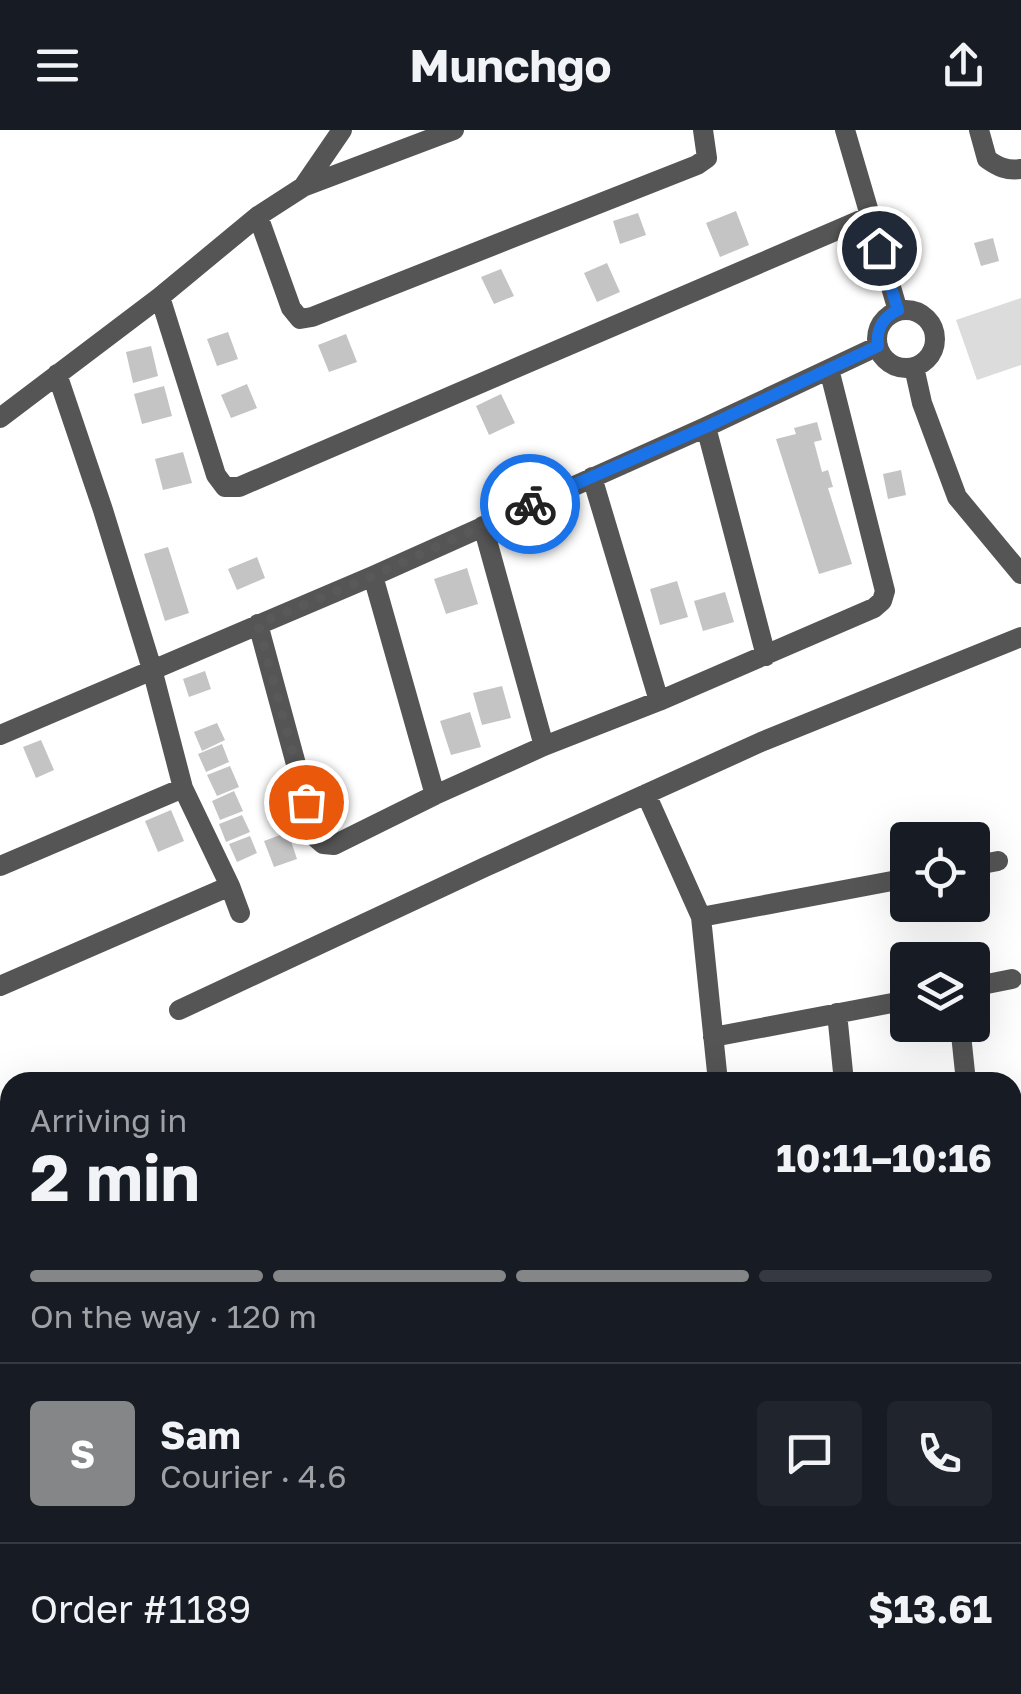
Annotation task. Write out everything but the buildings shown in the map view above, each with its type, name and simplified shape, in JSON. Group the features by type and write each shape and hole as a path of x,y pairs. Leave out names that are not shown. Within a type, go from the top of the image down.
{"street":[{"path":"302,187 342,130"},
{"path":"0,418 160,297 258,216 302,187 454,130"},
{"path":"258,216 291,308 300,318 312,317 697,164 707,158 703,130"},
{"path":"845,130 898,310"},
{"path":"978,130 987,159 996,166 1021,169"},
{"path":"160,297 216,475 225,486 239,487 870,216"},
{"path":"898,310 916,311 934,331 936,340 930,357 914,367 888,362 878,346 878,329 898,310"},
{"path":"0,735 373,576 878,346"},
{"path":"914,367 922,402 956,497 1021,574"},
{"path":"258,624 316,838 323,844 334,845 544,746 874,608 882,601 884,592 829,370"},
{"path":"57,374 152,669 183,788 240,913"},
{"path":"706,427 766,656"},
{"path":"592,477 659,701"},
{"path":"482,526 544,746"},
{"path":"373,576 435,795"},
{"path":"179,1010 761,742 1021,637"},
{"path":"0,866 183,788"},
{"path":"646,794 701,917 717,1072"},
{"path":"990,863 998,861"},
{"path":"701,917 890,881"},
{"path":"0,986 230,886"},
{"path":"990,983 1012,979"},
{"path":"713,1037 890,1003"},
{"path":"837,1013 843,1072"},
{"path":"962,1042 965,1072"}],"shaded area":[{"path":"1021,298 1021,365 977,380 956,320"}],"way so far":[{"path":"306,802 258,624 530,504"}],"route":[{"path":"530,504 878,346 878,329 898,310 879,248"}]}
